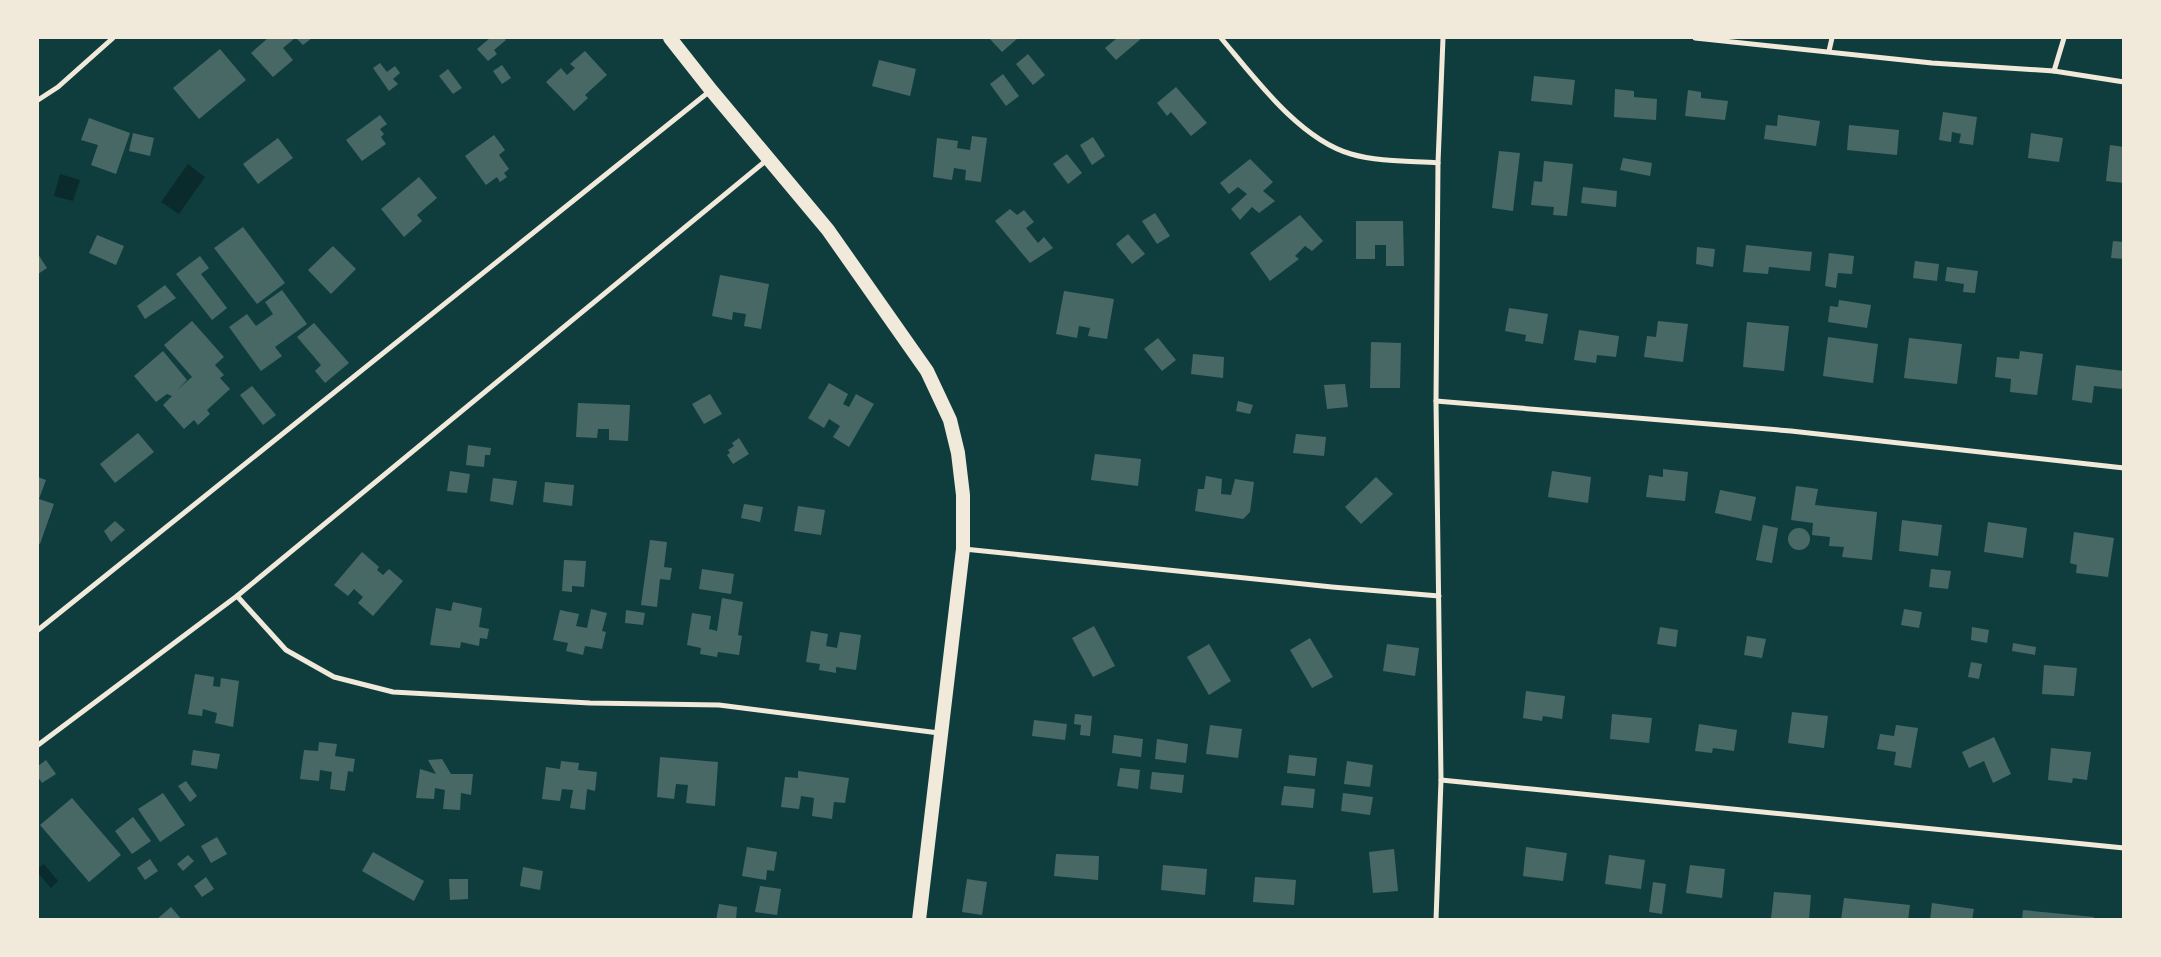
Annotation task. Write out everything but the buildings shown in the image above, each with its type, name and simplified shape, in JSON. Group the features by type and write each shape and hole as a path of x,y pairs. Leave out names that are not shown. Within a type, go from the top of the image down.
{"highway":[{"path":"670,38 828,230 926,371 950,420 958,453 963,495 963,548 919,920"}],"street":[{"path":"38,100 58,87 113,38"},
{"path":"1221,38 1276,103 1314,136 1349,154 1377,160 1438,164"},
{"path":"1436,920 1441,780 1436,401 1438,164 1443,38"},
{"path":"1695,38 1932,63 2054,71 2124,82"},
{"path":"1830,51 1832,38"},
{"path":"2054,71 2064,38"},
{"path":"38,630 711,90"},
{"path":"38,746 237,596 769,158"},
{"path":"1436,401 1791,431 2124,468"},
{"path":"963,548 1332,588 1438,596"},
{"path":"237,596 286,650 334,677 393,692 590,703 719,705 941,734"},
{"path":"1441,780 2124,848"}],"water":[{"path":"188,164 205,177 179,214 161,202"},
{"path":"60,174 80,180 73,201 54,196"},
{"path":"44,864 58,881 51,888 38,873 38,868"}]}
